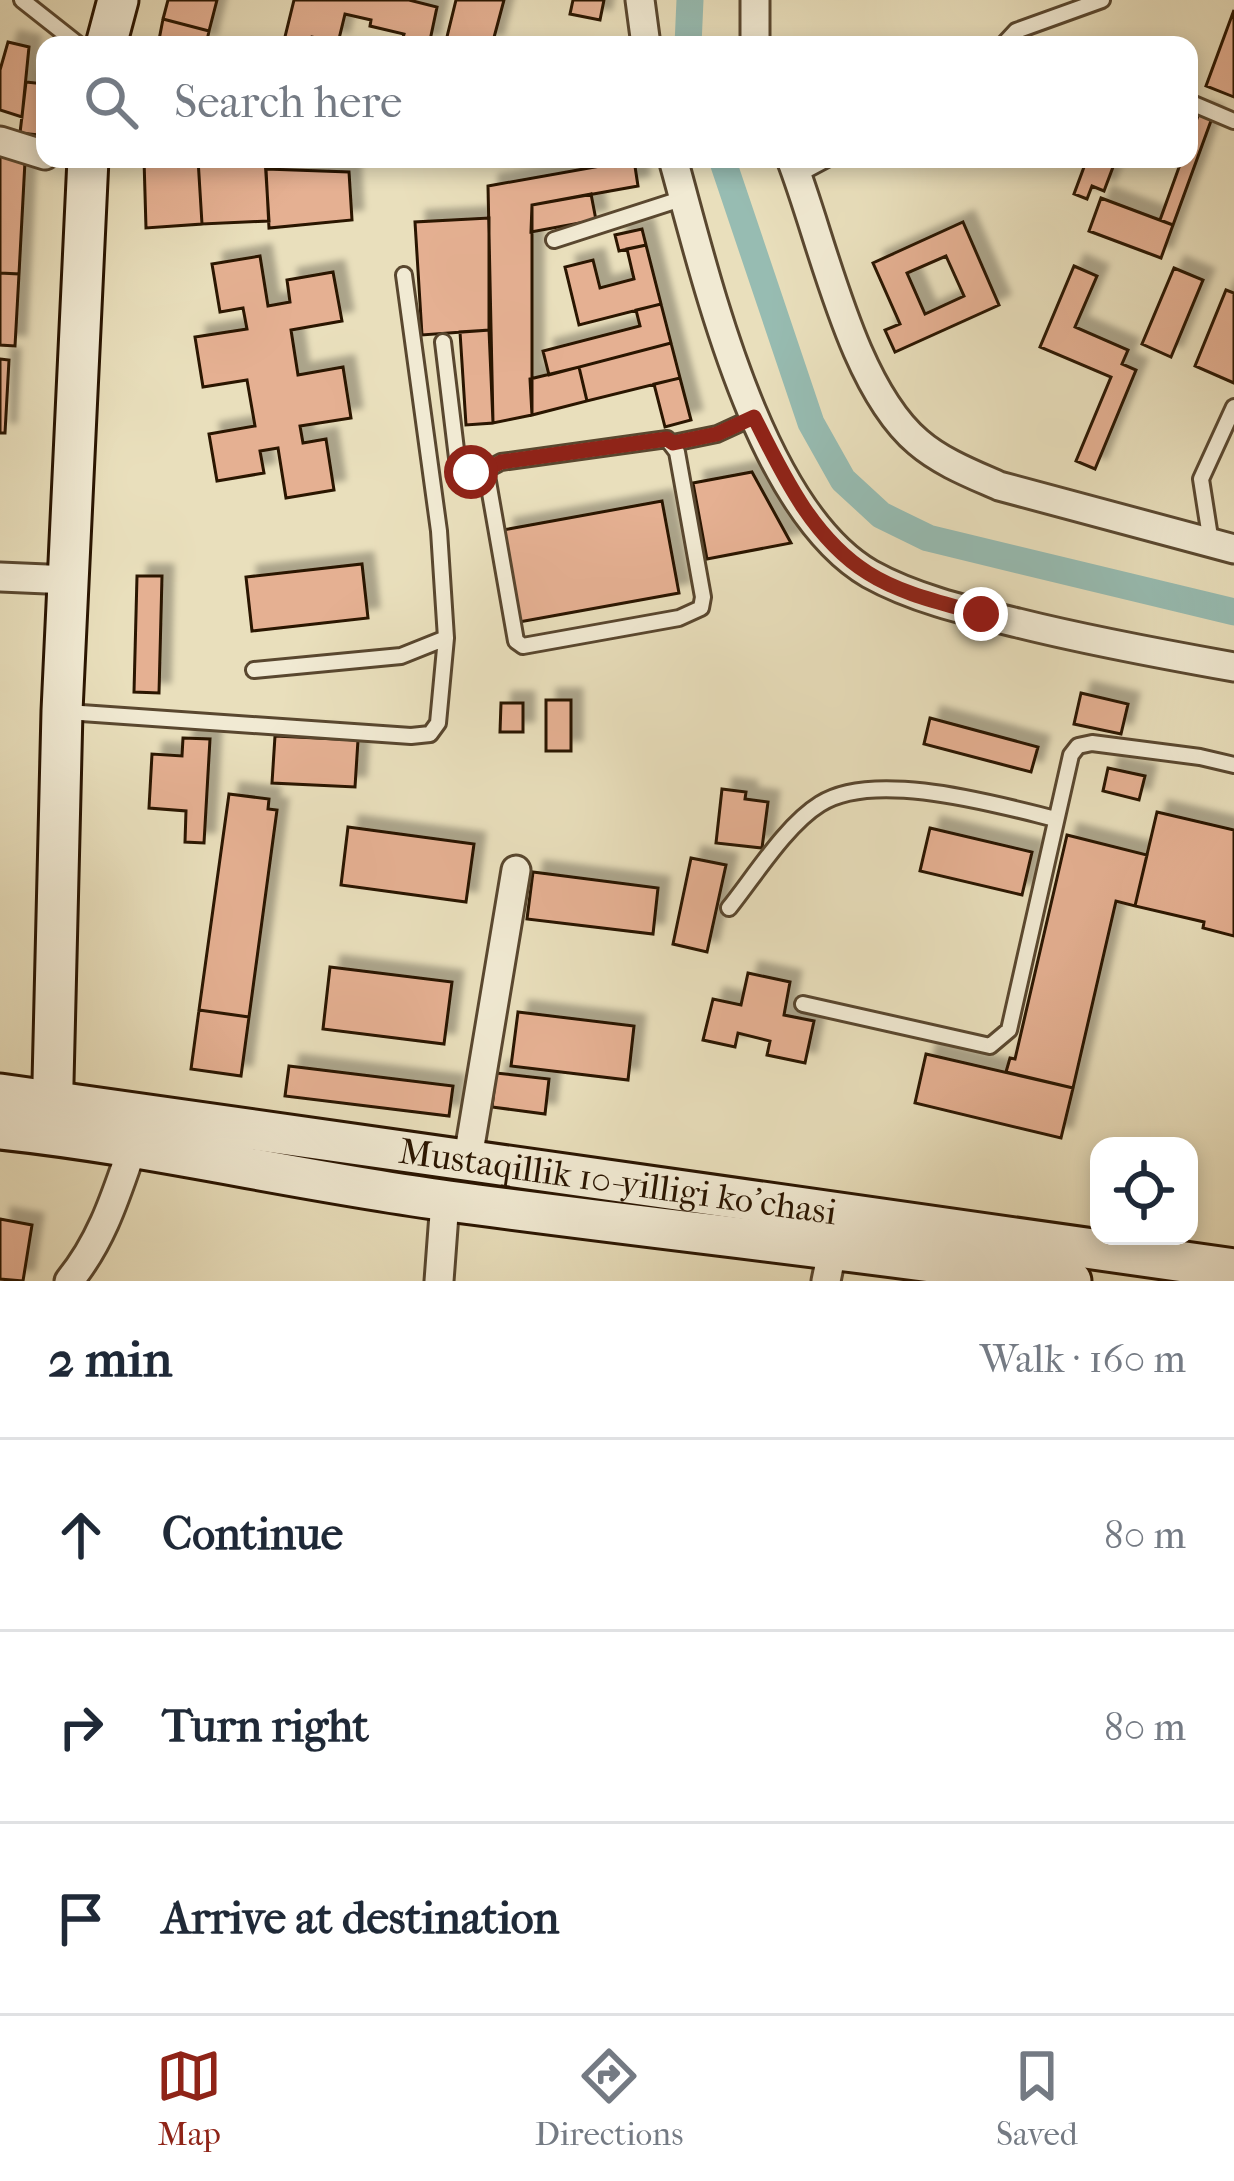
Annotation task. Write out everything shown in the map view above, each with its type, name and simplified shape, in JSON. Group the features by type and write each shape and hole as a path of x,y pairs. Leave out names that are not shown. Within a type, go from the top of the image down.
{"main road":[{"path":"108,36 118,0"},
{"path":"52,1117 78,168"},
{"name":"Mustaqillik 10-yilligi ko'chasi","path":"0,1094 133,1146 445,1201 1071,1281"},
{"name":"Mustaqillik 10-yilligi ko'chasi","path":"0,1129 52,1117 468,1158 833,1247 1234,1269"}],"street":[{"path":"640,0 645,36"},
{"path":"755,0 755,36"},
{"path":"0,142 36,152"},
{"path":"676,168 754,417 801,503 831,541 868,572 922,597 1095,642 1234,667"},
{"path":"794,168 865,365 889,409 919,442 999,486 1222,546"},
{"path":"0,578 70,580"},
{"path":"468,1158 516,870"},
{"path":"69,1281 107,1222 133,1146"},
{"path":"439,1281 445,1201"}],"lane":[{"path":"22,0 68,36"},
{"path":"1011,36 1102,0"},
{"path":"1198,106 1234,121"},
{"path":"554,240 684,198"},
{"path":"62,711 430,734 438,723 446,638 439,531 404,275"},
{"path":"443,342 458,458 471,472 501,462 667,439 673,443 717,434 754,417"},
{"path":"1222,546 1201,478 1234,406"},
{"path":"486,470 512,634 523,646 679,618 700,608 703,597 673,443"},
{"path":"254,670 401,656 446,638"},
{"path":"803,1004 990,1046 1000,1041 1009,1030 1071,755 1078,746 1092,743 1234,765"},
{"path":"729,908 802,818 824,801 859,793 915,790 953,794 1056,819"}],"building":[{"path":"168,0 217,0 209,31 163,19"},
{"path":"294,0 409,0 437,7 431,36 403,36 345,14 340,36 285,36"},
{"path":"456,0 504,0 494,36 447,36"},
{"path":"573,0 604,0 600,20 570,14"},
{"path":"1234,10 1234,97 1206,86"},
{"path":"163,19 209,31 208,36 160,36"},
{"path":"8,42 29,47 22,117 0,110 0,70"},
{"path":"26,82 36,83 36,135 20,133"},
{"path":"1198,116 1212,118 1198,156"},
{"path":"0,154 25,161 19,274 0,273"},
{"path":"144,168 199,168 202,224 146,228"},
{"path":"199,168 266,168 269,221 202,224"},
{"path":"589,168 635,168 638,186 532,205 532,415 493,423 488,186"},
{"path":"1084,168 1113,168 1104,191 1092,186 1087,199 1074,194"},
{"path":"1179,168 1194,168 1173,225 1160,220"},
{"path":"266,169 349,172 352,220 269,228"},
{"path":"591,194 596,220 531,232 532,205"},
{"path":"1101,198 1173,225 1161,258 1089,231"},
{"path":"489,218 489,330 422,335 415,222"},
{"path":"963,222 999,305 895,352 885,330 900,324 873,263","holes":["946,256 964,296 925,314 907,273"]},
{"path":"642,229 646,245 619,251 615,235"},
{"path":"646,245 661,304 579,325 565,267 593,260 600,288 634,279 627,249"},
{"path":"260,256 268,306 290,302 287,280 333,272 342,321 291,330 298,375 343,367 351,418 300,426 303,443 326,439 334,490 286,498 278,448 260,451 264,473 217,481 209,434 255,426 247,380 203,387 195,337 247,329 243,308 220,312 212,264"},
{"path":"1074,266 1097,276 1075,327 1128,350 1122,364 1136,370 1095,469 1076,461 1111,377 1040,347"},
{"path":"1174,268 1203,280 1171,357 1142,344"},
{"path":"0,273 19,274 15,346 0,345"},
{"path":"1226,290 1234,293 1234,383 1195,366"},
{"path":"661,304 671,343 549,375 543,351 640,326 636,310"},
{"path":"489,330 493,423 466,425 460,332"},
{"path":"671,343 680,378 587,401 579,367"},
{"path":"0,359 9,360 5,433 0,433"},
{"path":"579,367 587,401 532,415 530,379"},
{"path":"680,378 691,420 665,427 654,384"},
{"path":"752,472 791,543 707,559 693,483"},
{"path":"662,501 679,593 519,622 503,530"},
{"path":"362,564 368,618 252,631 246,577"},
{"path":"137,576 162,576 159,693 134,692"},
{"path":"1081,693 1128,704 1121,734 1074,724"},
{"path":"546,700 571,700 571,751 546,751"},
{"path":"501,703 523,703 523,732 500,732"},
{"path":"930,718 1038,747 1031,772 924,744"},
{"path":"275,736 358,740 355,787 272,783"},
{"path":"183,738 210,739 204,843 185,842 186,811 149,808 152,754 182,756"},
{"path":"1108,768 1145,776 1139,800 1103,791"},
{"path":"722,789 746,792 745,799 768,802 762,848 716,843"},
{"path":"229,794 269,799 268,809 277,810 249,1017 199,1010"},
{"path":"1157,812 1234,830 1234,936 1203,928 1204,922 1135,906"},
{"path":"348,827 474,844 466,902 341,885"},
{"path":"930,828 1032,852 1022,895 920,871"},
{"path":"1067,835 1147,855 1135,906 1116,901 1073,1088 1006,1072 1010,1058 1015,1059"},
{"path":"691,858 726,865 707,952 673,944"},
{"path":"533,872 658,888 653,934 527,919"},
{"path":"330,967 452,982 444,1044 323,1029"},
{"path":"748,973 790,982 784,1015 814,1021 805,1063 767,1055 770,1041 738,1033 735,1047 703,1040 713,999 741,1005"},
{"path":"199,1010 249,1017 241,1076 191,1069"},
{"path":"518,1012 634,1026 628,1080 511,1066"},
{"path":"926,1054 1073,1088 1061,1138 915,1103"},
{"path":"289,1066 453,1086 449,1116 285,1096"},
{"path":"496,1073 549,1079 545,1114 492,1107"},
{"path":"0,1219 32,1225 23,1281 0,1279"}],"waterway":[{"path":"688,36 690,0"},
{"path":"725,168 811,423 843,480 881,515 928,538 1234,612"}],"route":[{"path":"471,472 501,462 667,439 673,443 717,434 754,417 801,503 831,541 868,572 922,597 981,614"}]}
